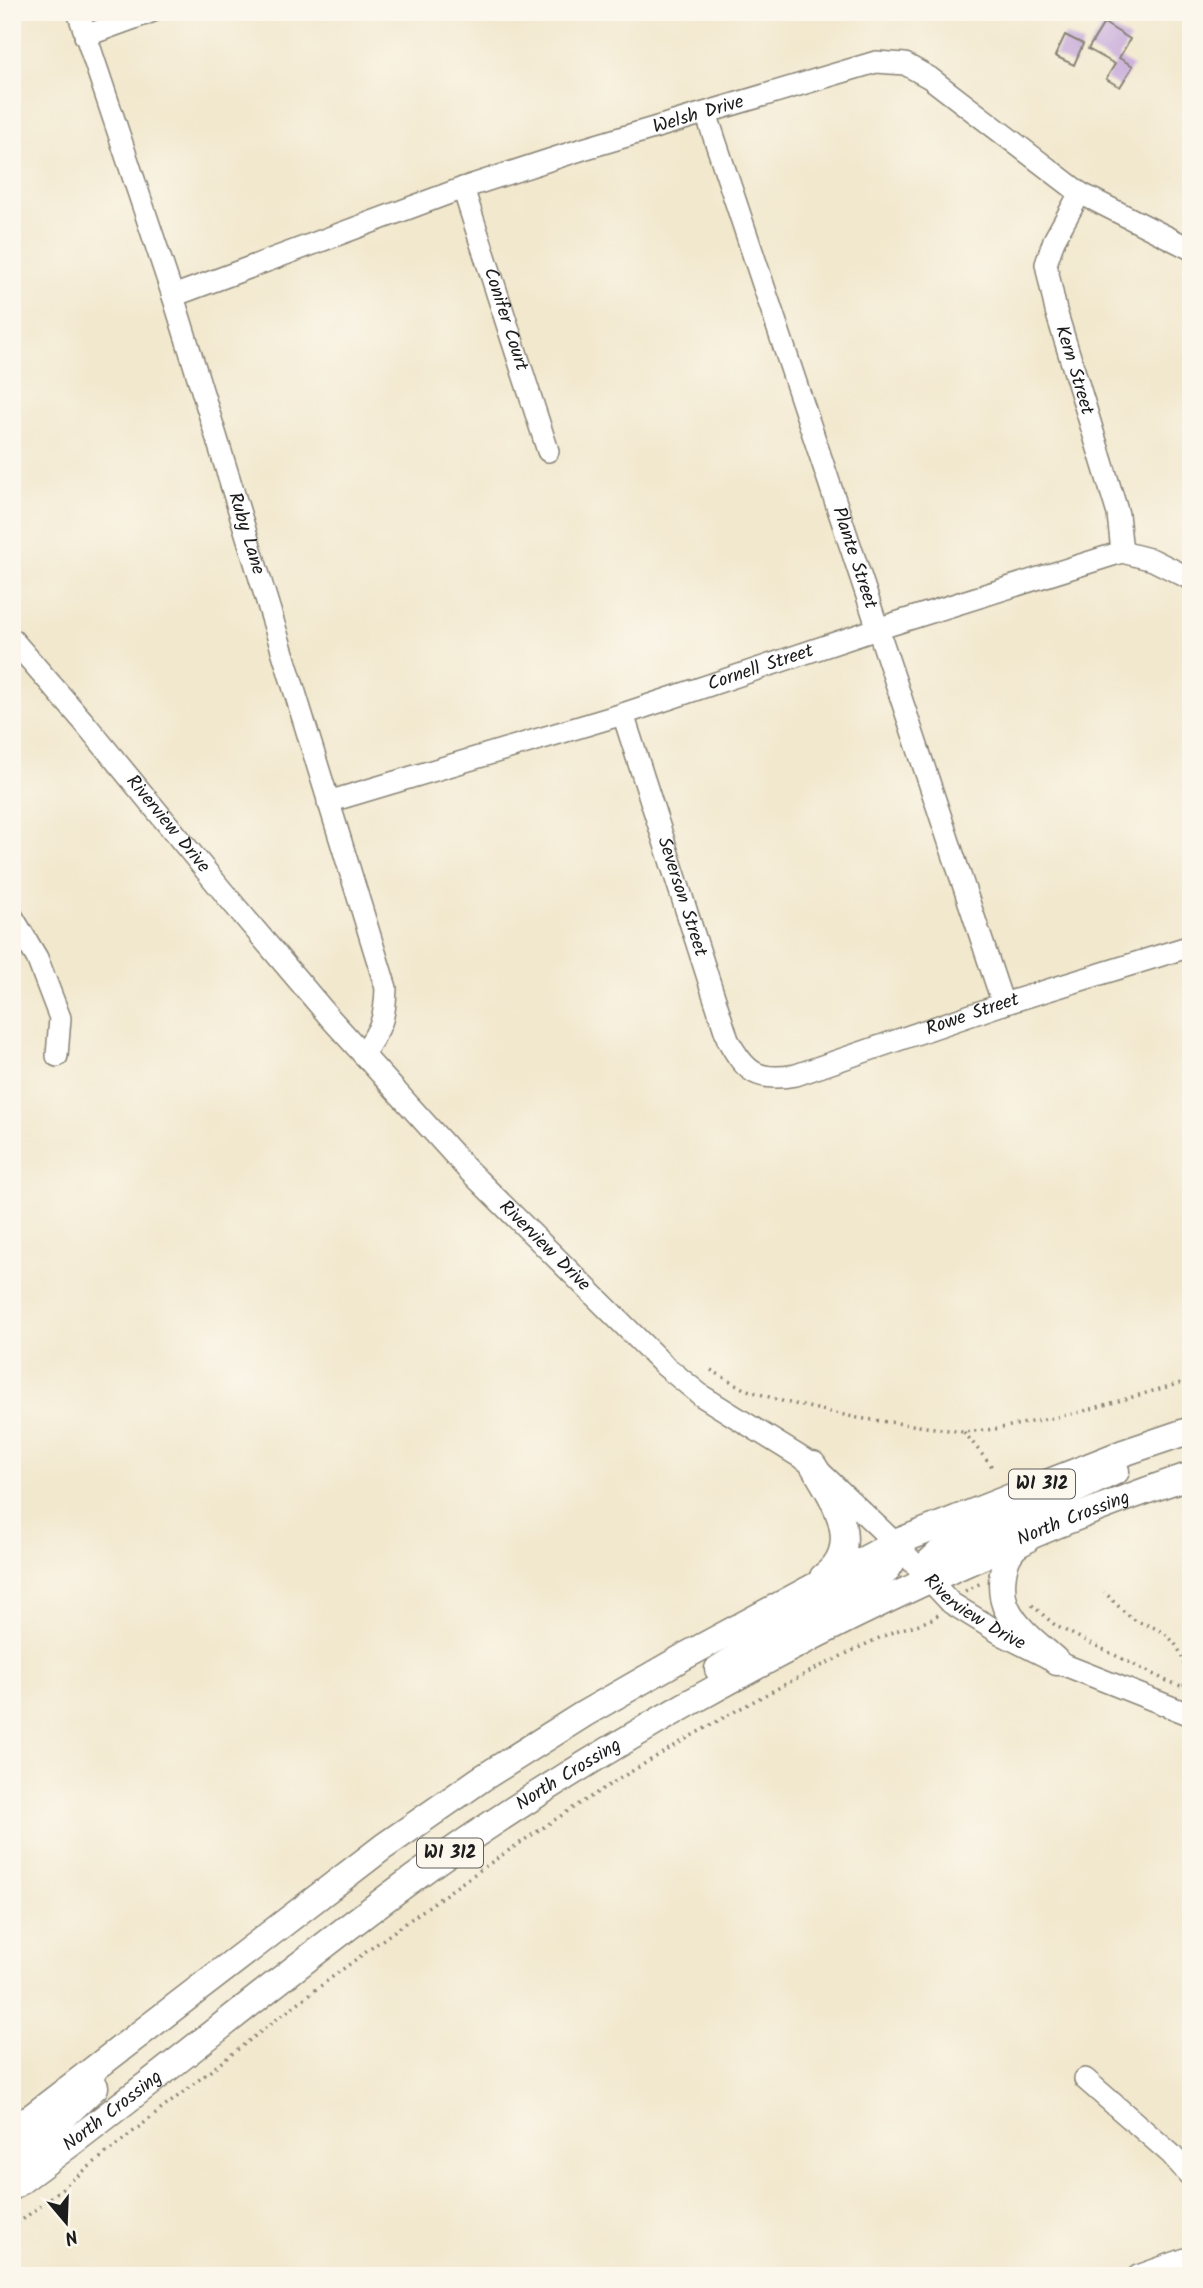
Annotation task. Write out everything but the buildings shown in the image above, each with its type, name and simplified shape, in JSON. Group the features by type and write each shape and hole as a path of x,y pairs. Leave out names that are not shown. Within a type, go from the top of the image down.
{"main road":[{"name":"WI 312","path":"12,2132 383,1847 481,1779 595,1707 895,1543 1123,1452 1191,1430"},
{"path":"928,1578 928,1563 939,1553 1191,1436"},
{"path":"799,1594 833,1570 844,1549 839,1511 813,1465"},
{"name":"North Crossing","path":"16,2179 415,1877 515,1808 617,1744 827,1627 928,1578 1191,1475"},
{"path":"1035,1534 1013,1548 1007,1561 1002,1579 1007,1610 1057,1662"},
{"path":"617,1744 721,1666 786,1626 881,1576 891,1566 895,1556 895,1543"},
{"path":"16,2179 43,2137 192,1993"}],"street":[{"name":"Ruby Lane","path":"78,12 173,296 386,988 386,1014 363,1054"},
{"path":"85,36 151,12"},
{"name":"Welsh Drive","path":"173,296 463,188 583,149 876,62 905,64 930,78 1080,193 1191,249"},
{"name":"Plante Street","path":"706,113 1003,1004"},
{"name":"Conifer Court","path":"463,188 548,451"},
{"name":"Kern Street","path":"1080,193 1054,240 1046,264 1056,311 1118,514 1122,552"},
{"path":"1122,552 1153,560 1191,579"},
{"name":"Cornell Street","path":"328,802 623,714 877,629 1122,552"},
{"name":"Riverview Drive","path":"12,639 363,1054 466,1168 665,1366 702,1396 813,1465 895,1543 951,1603 1003,1635 1057,1662 1191,1716"},
{"name":"Severson Street","path":"623,714 729,1040 739,1061 754,1074"},
{"path":"13,918 37,958 60,1018 57,1056"},
{"name":"Rowe Street","path":"754,1074 777,1079 796,1075 1003,1004 1191,946"},
{"path":"1086,2079 1171,2154 1191,2177"},
{"path":"1138,2276 1191,2257"}],"path":[{"path":"711,1370 744,1389 785,1402 858,1418 964,1432 995,1429 1077,1413 1191,1380"},
{"path":"964,1432 993,1468"},
{"path":"12,2228 353,1962 517,1844 608,1786 742,1707 865,1645 929,1621 962,1592 992,1578 1002,1579"},
{"path":"1026,1596 1033,1607 1055,1626 1184,1687 1184,1661 1172,1640 1136,1620 1104,1592"}]}
